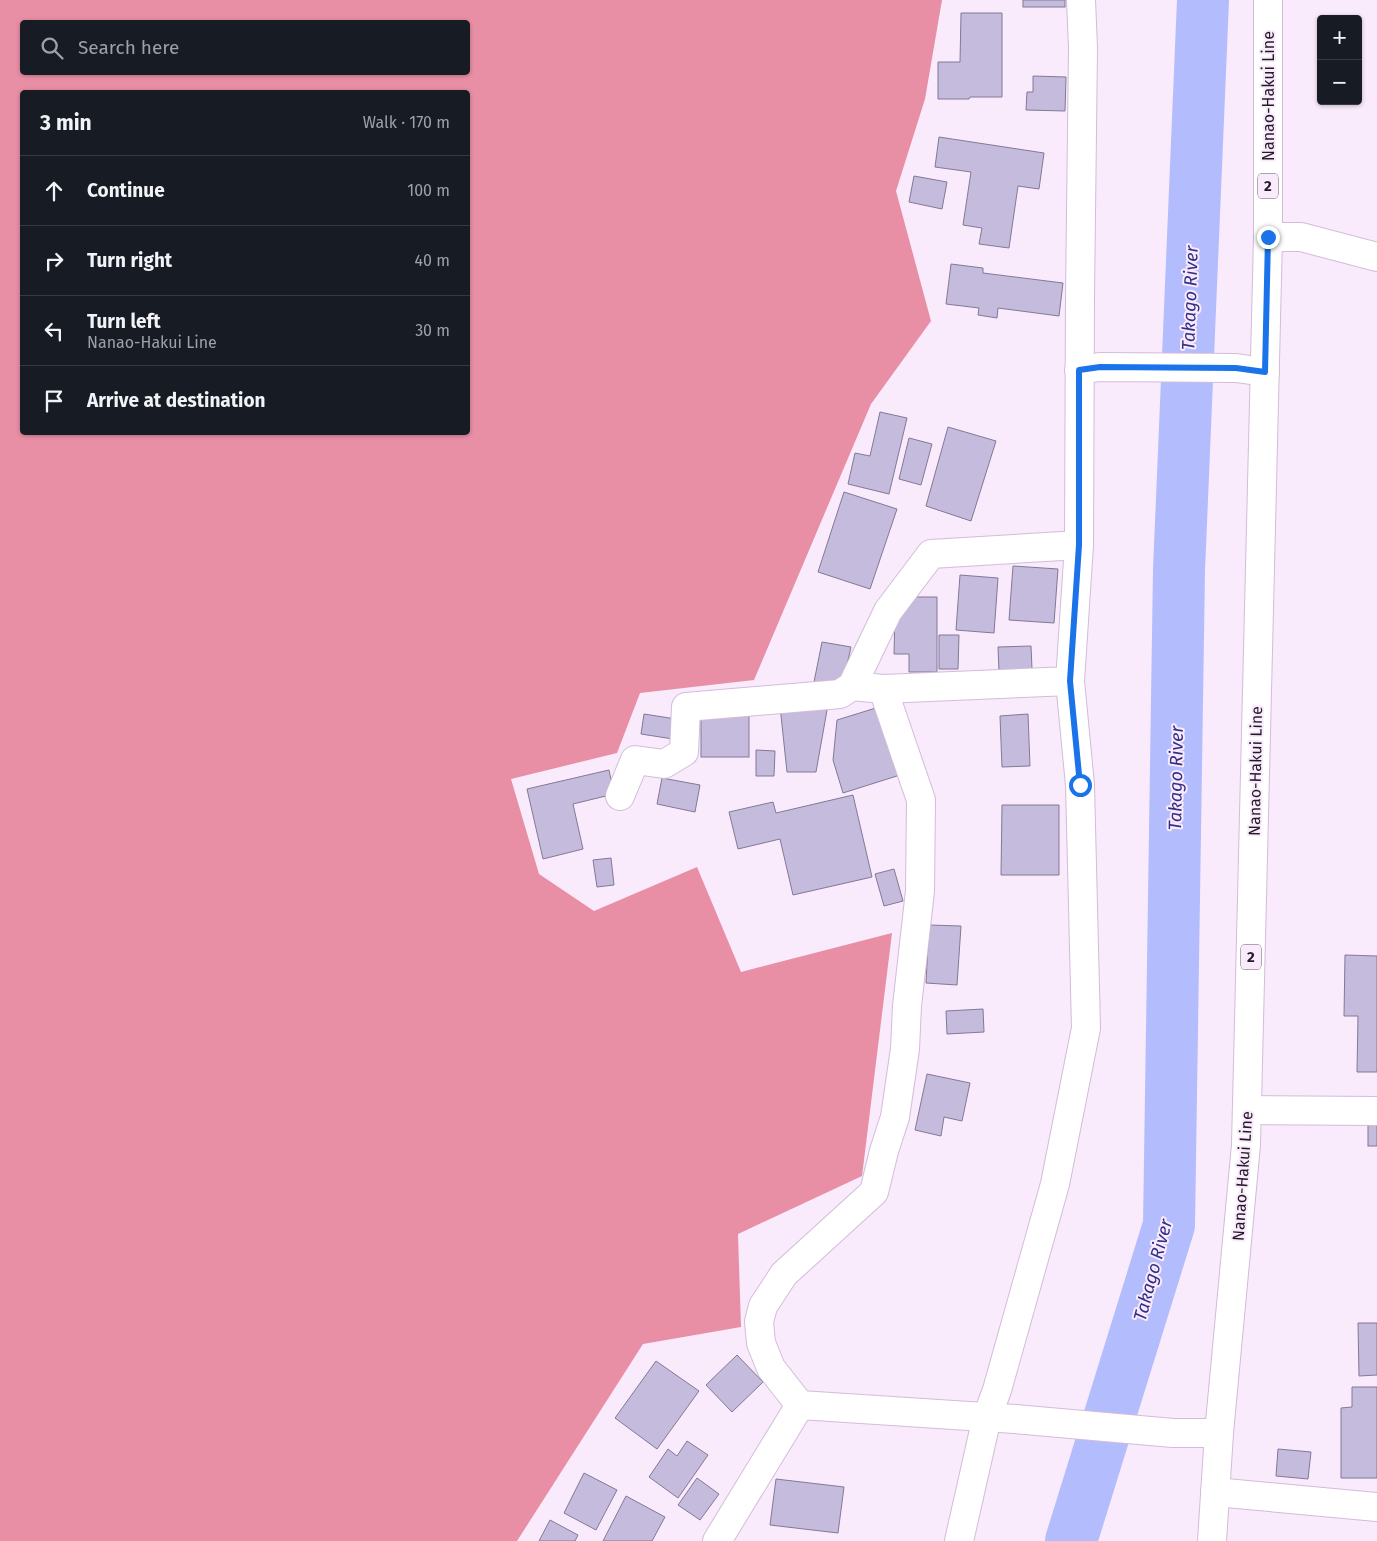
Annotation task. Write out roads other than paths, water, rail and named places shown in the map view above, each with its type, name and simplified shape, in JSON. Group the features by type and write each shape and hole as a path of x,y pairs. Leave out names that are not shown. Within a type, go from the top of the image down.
{"street":[{"path":"959,1541 987,1417 997,1390 1055,1184 1086,1028 1080,785 1070,681 1090,368 1081,0"},
{"name":"Nanao-Hakui Line","path":"1212,1541 1219,1433 1246,1145 1268,237 1268,0"},
{"path":"1268,237 1301,236 1377,257"},
{"path":"1090,368 1236,368 1265,372"},
{"path":"620,796 635,760 664,764 684,752 686,707 840,694 852,686 888,611 931,554 1079,545"},
{"path":"852,686 883,689 1070,681"},
{"path":"883,689 921,800 920,891 907,1006 905,1049 895,1118 884,1150 874,1192 784,1274 763,1306 759,1322 761,1343 771,1368 800,1404 987,1417 1172,1433 1219,1433"},
{"path":"1247,1110 1377,1111"},
{"path":"717,1541 800,1404"},
{"path":"1215,1492 1377,1506"}],"waterway":[{"name":"Takago River","path":"1071,1541 1169,1225 1179,570 1203,0"}]}
